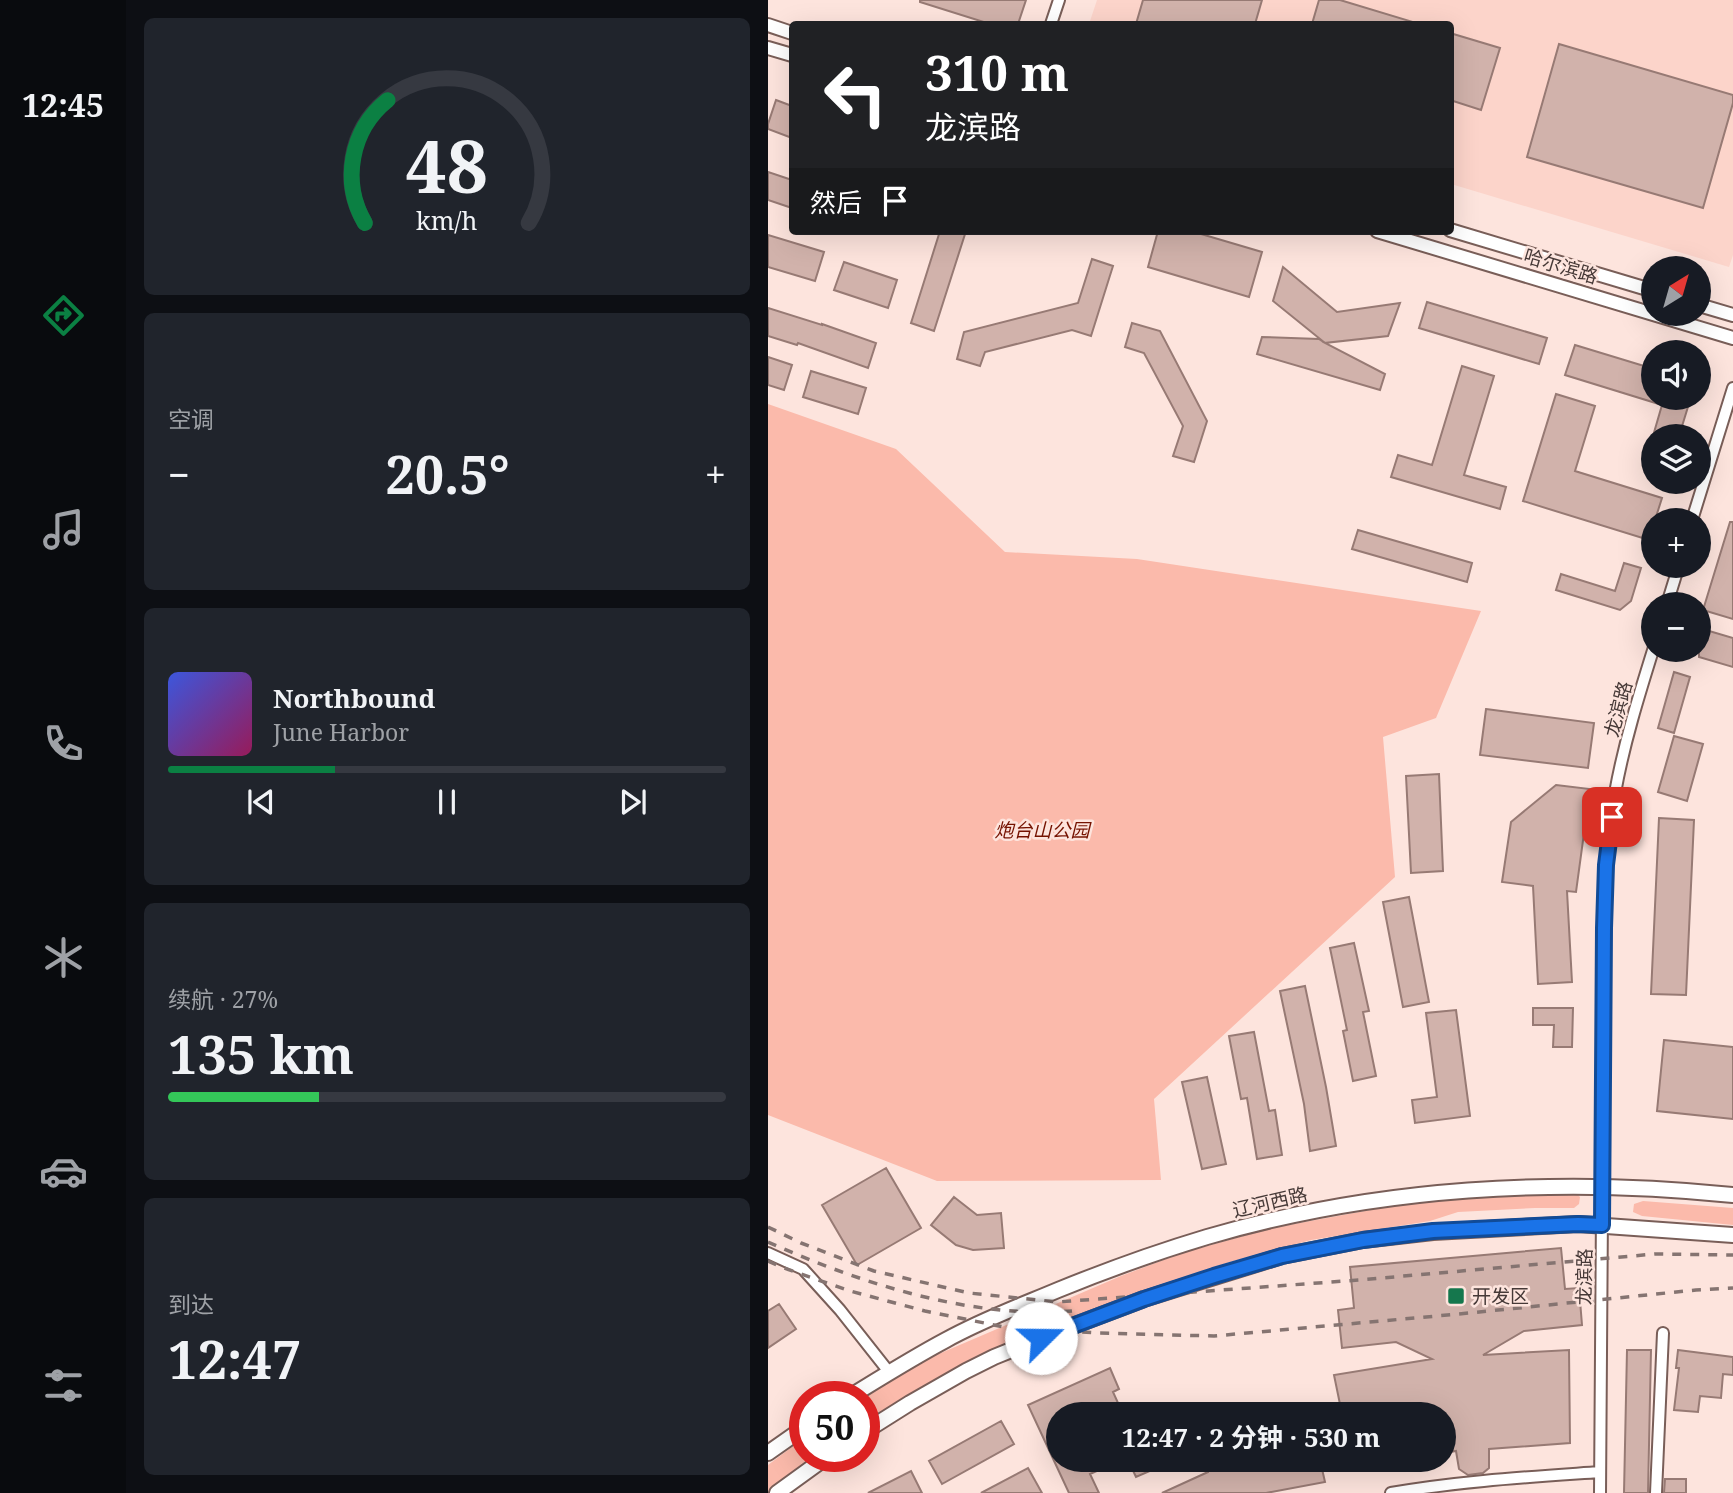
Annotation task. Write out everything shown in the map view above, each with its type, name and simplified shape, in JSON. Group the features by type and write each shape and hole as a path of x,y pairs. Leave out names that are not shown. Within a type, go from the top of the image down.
{"main road":[{"name":"辽河西路","path":"876,1381 946,1339 1026,1303 1130,1262 1276,1219 1358,1203 1511,1187 1602,1186 1733,1195"},
{"path":"880,1422 966,1371 1029,1342 1144,1299 1282,1256 1363,1240 1433,1231 1578,1224 1733,1235"},
{"path":"768,1453 789,1438"},
{"path":"777,1493 806,1472"}],"street":[{"path":"1053,21 1059,0"},
{"path":"768,25 789,32"},
{"path":"768,48 789,54"},
{"name":"哈尔滨路","path":"1454,231 1641,287"},
{"name":"哈尔滨路","path":"1390,235 1733,338"},
{"path":"1711,309 1733,315"},
{"path":"1696,508 1733,388"},
{"name":"龙滨路","path":"1600,1493 1606,865 1615,794 1632,717 1649,662"},
{"path":"768,1252 803,1269 840,1310 889,1373"},
{"path":"1656,1493 1663,1334"},
{"path":"1391,1493 1513,1478 1600,1472"}],"shaded area":[{"path":"1097,0 1733,0 1733,255 1729,267 1711,262 1711,256 1692,256 1454,185 1454,21 1090,21"}],"green space":[{"name":"炮台山公园","path":"768,404 896,449 1005,552 1137,559 1481,611 1436,718 1383,737 1395,877 1154,1099 1161,1180 937,1181 768,1115"},
{"path":"1576,1193 1580,1197 1579,1204 1574,1208 1458,1212 1430,1221 1311,1240 1230,1262 1136,1293 980,1355 880,1412 880,1386 927,1359 1121,1276 1182,1253 1272,1228 1403,1204 1499,1195"},
{"path":"1643,1201 1733,1208 1733,1225 1642,1216 1633,1212 1634,1204"},
{"path":"789,1449 789,1472 794,1472 768,1491 768,1465"}],"building":[{"path":"1026,0 1019,21 980,21 920,2"},
{"path":"1143,0 1262,0 1256,21 1137,21"},
{"path":"1319,0 1340,0 1410,21 1313,21"},
{"path":"1454,34 1500,48 1481,110 1454,101"},
{"path":"1559,44 1733,95 1703,208 1527,157"},
{"path":"776,100 789,105 789,137 768,129"},
{"path":"768,172 789,179 789,207 768,200"},
{"path":"768,235 824,252 815,281 768,267"},
{"path":"939,235 965,235 934,331 911,323"},
{"path":"1157,235 1205,235 1262,252 1249,297 1148,267"},
{"path":"1092,259 1113,266 1091,336 1072,330 985,352 980,366 957,359 964,332 1078,303"},
{"path":"844,262 897,280 888,308 834,290"},
{"path":"1283,267 1337,312 1400,303 1388,336 1325,343 1273,301"},
{"path":"1427,302 1547,338 1539,364 1419,328"},
{"path":"768,308 876,343 868,368 798,343 797,345 768,336"},
{"path":"1132,323 1160,331 1207,421 1194,462 1173,456 1183,426 1144,353 1125,347"},
{"path":"1262,337 1319,339 1385,374 1380,390 1257,354"},
{"path":"1575,345 1641,365 1641,399 1565,375"},
{"path":"768,357 792,365 784,390 768,385"},
{"path":"1462,366 1494,376 1464,475 1506,487 1500,509 1391,477 1398,455 1432,465"},
{"path":"811,371 866,388 858,414 803,397"},
{"path":"1556,394 1595,406 1575,471 1641,491 1641,494 1662,498 1659,508 1641,508 1641,538 1523,501"},
{"path":"1661,410 1687,410 1683,424 1656,424"},
{"path":"1730,522 1733,522 1733,619 1711,612 1711,592 1709,592"},
{"path":"1358,530 1472,563 1467,582 1352,549"},
{"path":"1624,563 1641,568 1631,601 1620,610 1556,590 1561,574 1615,591"},
{"path":"1711,632 1733,638 1733,667 1711,661"},
{"path":"1674,672 1690,677 1674,733 1658,728"},
{"path":"1486,709 1594,723 1588,768 1480,755"},
{"path":"1674,736 1703,744 1687,801 1658,792"},
{"path":"1439,774 1443,871 1411,873 1406,776"},
{"path":"1556,785 1590,789 1576,892 1567,891 1572,982 1538,984 1533,886 1502,882 1511,822"},
{"path":"1659,818 1694,820 1686,995 1651,994"},
{"path":"1409,897 1429,1002 1403,1007 1383,902"},
{"path":"1354,943 1369,1011 1363,1012 1376,1076 1353,1081 1343,1031 1347,1030 1330,948"},
{"path":"1305,986 1336,1146 1310,1151 1304,1104 1280,991"},
{"path":"1533,1008 1573,1008 1572,1047 1553,1047 1554,1025 1533,1025"},
{"path":"1456,1010 1470,1116 1415,1123 1412,1100 1437,1097 1426,1013"},
{"path":"1254,1032 1269,1111 1275,1110 1282,1155 1257,1159 1247,1098 1241,1099 1229,1036"},
{"path":"1664,1040 1733,1047 1733,1119 1657,1111"},
{"path":"1207,1077 1226,1164 1202,1169 1182,1082"},
{"path":"886,1168 921,1228 857,1265 822,1205"},
{"path":"954,1197 977,1215 1001,1213 1004,1248 973,1250 956,1245 931,1225"},
{"path":"1561,1248 1565,1289 1579,1288 1582,1325 1524,1331 1483,1355 1569,1350 1570,1443 1489,1449 1489,1468 1483,1473 1468,1475 1459,1469 1456,1451 1456,1402 1340,1402 1334,1375 1432,1359 1396,1342 1342,1348 1338,1310 1354,1308 1350,1267"},
{"path":"779,1304 796,1329 768,1348 768,1311"},
{"path":"1627,1350 1651,1350 1648,1493 1624,1493"},
{"path":"1678,1350 1733,1357 1733,1375 1723,1374 1721,1398 1700,1396 1698,1412 1674,1410 1679,1368 1676,1368"},
{"path":"1110,1368 1119,1389 1113,1392 1118,1402 1046,1402 1046,1444 1028,1405"},
{"path":"1001,1421 1014,1444 942,1484 929,1461"},
{"path":"1028,1468 1042,1493 981,1493"},
{"path":"911,1471 922,1493 868,1493"},
{"path":"1059,1472 1094,1472 1090,1474 1099,1493 1069,1493"},
{"path":"1134,1472 1147,1472 1136,1477"},
{"path":"1208,1472 1323,1472 1325,1482 1266,1493 1162,1493"},
{"path":"1665,1479 1686,1479 1686,1493 1664,1493"}],"railway":[{"path":"768,1227 801,1243 874,1271 969,1293 1057,1302 1359,1280 1655,1254 1733,1255"},
{"path":"768,1242 840,1271 916,1295 994,1309 1072,1311"},
{"path":"768,1261 850,1291 925,1311 1009,1328 1099,1333 1214,1336 1733,1288"}],"place":[{"name":"开发区","path":"1456,1296"}],"route":[{"path":"1041,1338 1144,1299 1282,1256 1363,1240 1433,1231 1602,1225 1604,928 1606,865 1612,817"}]}
